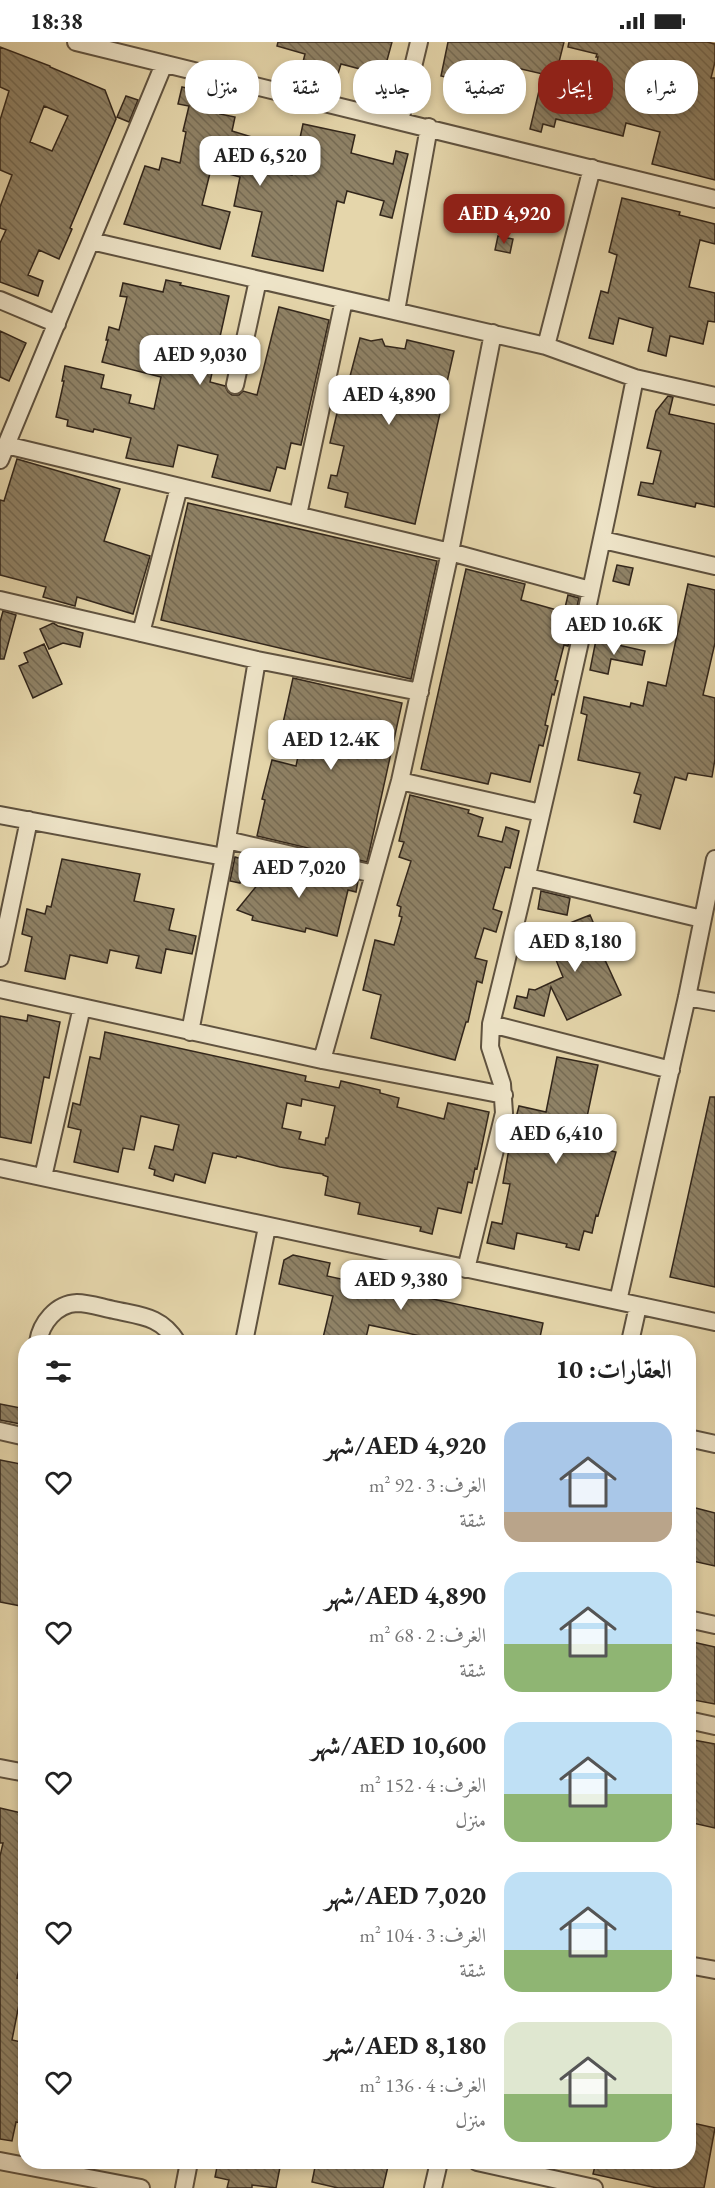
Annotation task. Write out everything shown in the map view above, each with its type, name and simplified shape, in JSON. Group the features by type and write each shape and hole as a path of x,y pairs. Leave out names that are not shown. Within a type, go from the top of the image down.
{"street":[{"path":"76,42 715,199"},
{"path":"400,121 419,42"},
{"path":"164,64 3,453 179,487 450,552 590,590"},
{"path":"396,311 429,127"},
{"path":"546,346 592,168"},
{"path":"91,241 546,346 635,378 715,396"},
{"path":"235,385 258,280"},
{"path":"0,300 57,324"},
{"path":"298,515 344,300"},
{"path":"322,1060 400,781 450,552 493,333"},
{"path":"466,1269 503,1122 504,1095 489,1047 491,1024 528,877 590,590 603,540 635,378"},
{"path":"141,633 179,487"},
{"path":"603,540 715,566"},
{"path":"0,600 257,660 420,692"},
{"path":"190,1032 224,858 257,660"},
{"path":"400,781 541,813"},
{"path":"0,815 224,858"},
{"path":"0,958 29,820"},
{"path":"227,840 374,874"},
{"path":"618,1301 671,1070 715,859"},
{"path":"528,877 702,919"},
{"path":"0,989 322,1060 504,1095"},
{"path":"687,997 715,1002"},
{"path":"42,1177 82,1007"},
{"path":"491,1024 671,1070"},
{"path":"0,1168 715,1322"},
{"path":"245,1335 267,1227"},
{"path":"40,1335 49,1317 68,1305 79,1303 153,1319 163,1325 171,1335"},
{"path":"632,1335 638,1306"},
{"path":"0,1431 18,1435"},
{"path":"696,1440 715,1444"},
{"path":"696,1621 715,1625"},
{"path":"696,1722 715,1726"},
{"path":"0,1768 18,1771"},
{"path":"696,1966 715,1970"},
{"path":"0,2161 18,2162"},
{"path":"62,2169 117,2185 141,2188"},
{"path":"183,2188 187,2169"},
{"path":"433,2188 437,2169"},
{"path":"504,2169 562,2184 594,2188"}],"building":[{"path":"278,42 392,42 387,60 353,60 353,67 341,64 341,60 304,60 305,54 277,46"},
{"path":"448,42 564,42 560,60 538,60 538,73 526,70 526,60 444,60"},
{"path":"569,42 707,42 715,44 715,62 711,78 715,78 715,180 652,164 660,132 626,123 623,136 556,119 554,127 543,124 541,132 530,129 538,95 538,114 613,114 613,60 597,60 597,54 568,47"},
{"path":"0,47 105,90 116,119 59,259 39,250 28,275 43,281 38,296 0,282 0,243 6,230 0,228 0,207 12,175 0,170 0,120 9,91 0,87","holes":["44,106 68,116 52,151 30,142"]},
{"path":"182,87 185,88 185,105 178,104"},
{"path":"126,96 138,100 129,122 117,117"},
{"path":"187,114 220,114 235,117 232,131 271,143 264,169 292,175 303,124 355,135 351,153 393,164 396,151 408,154 392,218 380,215 384,201 347,191 344,203 337,201 323,271 252,256 262,212 234,206 240,177 211,169 202,205 230,212 220,249 124,224 145,166 159,170 162,158 180,163 186,132 183,131"},
{"path":"622,198 680,212 679,215 715,224 715,244 700,240 689,287 715,293 715,322 708,321 703,344 670,336 666,356 648,351 653,328 619,318 613,344 589,338 601,291 608,293 617,255 609,252"},
{"path":"498,236 513,239 510,253 495,250"},
{"path":"166,280 229,296 210,382 225,386 232,395 239,395 243,391 257,395 279,307 329,320 301,445 291,443 285,469 277,467 270,491 212,477 218,455 178,445 173,467 126,458 131,438 94,429 93,432 67,426 68,420 56,417 65,366 104,375 101,388 131,395 129,403 154,409 161,377 102,362 109,327 119,330 127,297 120,296 123,283 163,292"},
{"path":"0,331 26,343 9,381 0,377"},
{"path":"360,338 371,341 382,339 385,346 405,349 407,340 454,351 415,524 345,507 348,493 328,488 331,475 337,476 344,446 330,443 344,383 348,384"},
{"path":"668,396 673,397 669,414 715,424 715,507 696,503 695,507 638,495 641,482 653,484 661,451 647,448 656,411"},
{"path":"17,459 120,489 104,541 150,556 133,614 77,597 75,606 43,597 46,587 0,575 0,500 4,501"},
{"path":"188,503 437,561 411,679 161,620"},
{"path":"617,565 633,568 629,585 613,581"},
{"path":"466,569 525,584 521,600 564,612 568,595 579,598 568,646 564,645 555,680 558,681 554,695 552,694 543,746 539,745 530,782 491,773 488,784 421,769"},
{"path":"688,584 715,590 715,643 703,695 715,698 715,759 712,777 688,773 686,780 675,777 660,829 634,822 641,795 634,793 640,773 578,760 587,715 581,713 584,697 630,707 631,703 643,706 648,682 666,686"},
{"path":"3,611 16,615 4,659 0,659 0,622"},
{"path":"53,623 83,633 80,647 63,643 49,649 40,629"},
{"path":"596,640 645,651 642,665 611,659 608,674 590,670"},
{"path":"44,644 62,684 33,698 19,666 28,662 24,653"},
{"path":"293,678 402,703 367,862 257,836 265,800 262,799 272,760 296,766 304,728 283,723"},
{"path":"410,795 469,810 468,813 483,818 478,836 502,842 506,827 519,831 510,868 505,867 493,909 502,912 496,932 484,928 475,958 487,961 482,983 477,981 468,1022 466,1022 455,1060 371,1038 381,995 363,990 375,940 394,945 402,917 399,916 401,907 397,905 411,861 399,857 404,842 399,841"},
{"path":"235,857 245,860 240,883 230,881"},
{"path":"62,859 140,874 134,901 174,909 169,930 196,936 192,954 166,949 161,973 136,968 139,956 110,950 107,963 70,955 65,979 25,971 32,937 22,934 27,909 45,914 47,906 51,907"},
{"path":"272,861 358,881 356,892 348,890 337,936 306,928 305,932 252,920 253,916 237,910 263,878 268,879"},
{"path":"541,891 570,898 567,915 538,909"},
{"path":"590,915 600,938 594,936 621,995 567,1020 551,987 544,1016 514,1008 517,996 527,998 529,989 535,990 563,977 545,933"},
{"path":"28,1015 60,1022 49,1078 44,1077 31,1143 0,1137 0,1016 27,1021"},
{"path":"105,1032 306,1076 305,1081 339,1088 341,1081 380,1090 380,1093 399,1098 397,1107 444,1119 448,1103 489,1112 477,1169 475,1168 472,1183 468,1182 461,1213 438,1208 432,1234 420,1231 421,1227 358,1214 360,1203 325,1195 328,1177 323,1174 213,1153 205,1183 175,1174 173,1181 154,1175 155,1170 149,1168 155,1146 173,1150 179,1125 141,1116 134,1150 123,1148 118,1172 74,1162 81,1130 68,1127 73,1103 80,1105 90,1057 100,1059","holes":["302,1099 335,1106 325,1145 299,1139 301,1132 282,1128 287,1103 301,1106"]},
{"path":"557,1057 598,1065 584,1131 613,1137 611,1151 616,1152 592,1233 584,1231 579,1250 566,1247 567,1244 517,1233 514,1249 487,1243 492,1222 502,1224 510,1184 503,1183 519,1106 546,1112"},
{"path":"710,1097 715,1097 715,1287 670,1277"},
{"path":"293,1255 330,1263 327,1276 543,1323 540,1335 416,1335 369,1325 367,1335 324,1335 333,1296 279,1284 284,1260"},
{"path":"0,1404 18,1407 18,1423 0,1420"},
{"path":"0,1460 18,1463 18,1605 0,1602"},
{"path":"696,1508 715,1513 715,1566 696,1562"},
{"path":"696,1643 715,1647 715,1704 696,1700"},
{"path":"696,1740 715,1744 715,1828 696,1824"},
{"path":"0,1808 18,1812 18,2010 12,2040 18,2041 18,2122 16,2122 12,2141 0,2139 0,1856 3,1843 0,1843"},
{"path":"696,2124 715,2128 704,2188 657,2188 593,2174 594,2169 696,2169"},
{"path":"217,2169 280,2169 276,2188 252,2185 252,2188 227,2188 229,2180 215,2177"},
{"path":"315,2169 387,2169 383,2188 338,2188 312,2182"}]}
